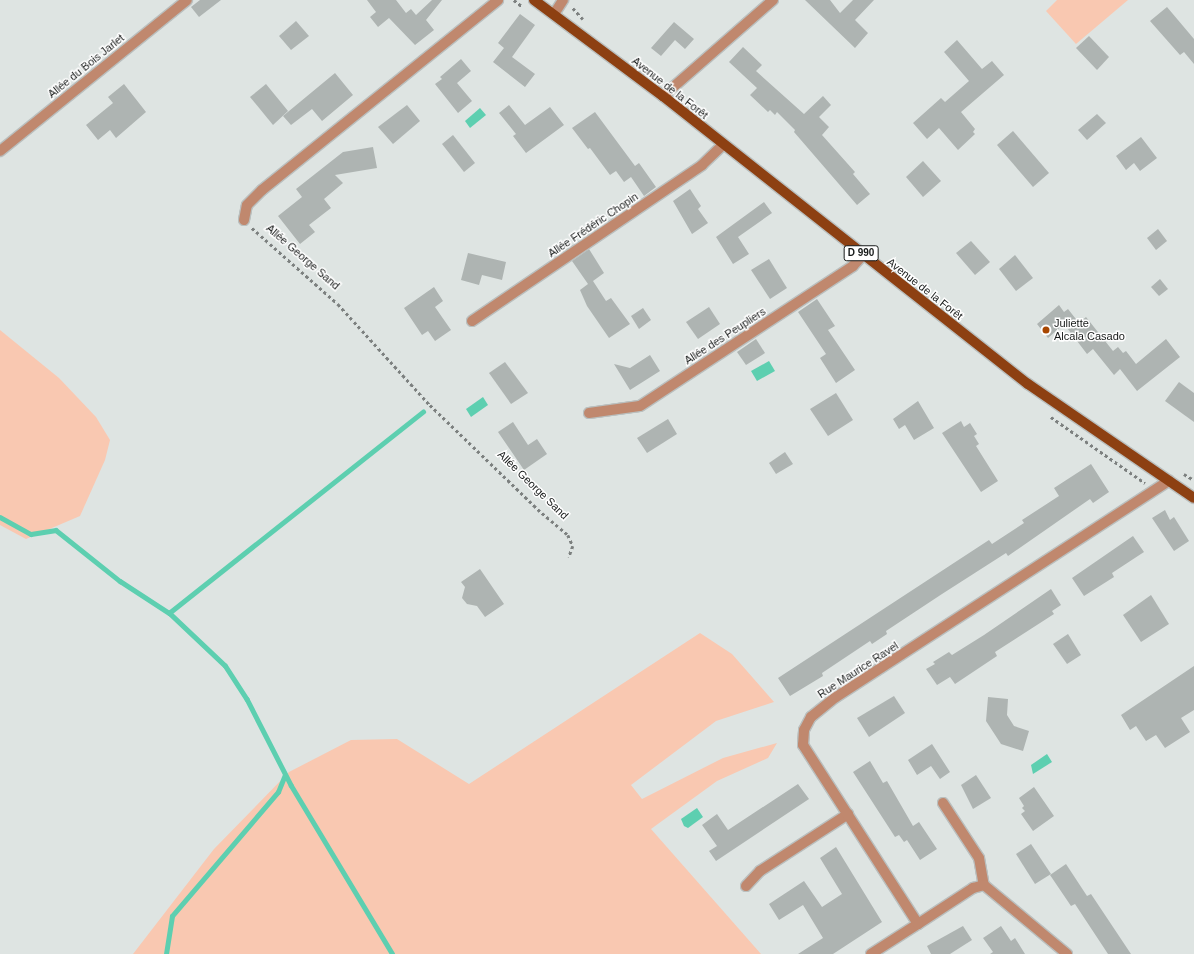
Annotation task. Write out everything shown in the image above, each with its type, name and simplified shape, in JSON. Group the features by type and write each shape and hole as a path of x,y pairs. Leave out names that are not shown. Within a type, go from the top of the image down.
{"main road":[{"name":"Avenue de la Forêt","path":"534,0 663,96 723,145 1028,384 1194,498"}],"street":[{"name":"Allée du Bois Jarlet","path":"0,151 187,0"},
{"path":"244,220 247,205 262,190 498,0"},
{"path":"554,14 564,0"},
{"path":"663,96 773,0"},
{"name":"Allée Frédéric Chopin","path":"472,321 706,162 723,145"},
{"name":"Allée des Peupliers","path":"589,413 640,406 853,266 863,255"},
{"name":"Rue Maurice Ravel","path":"918,924 803,745 804,730 811,717 836,697 1169,482"},
{"path":"943,803 979,858 984,886 1067,954"},
{"path":"746,886 760,871 848,814"},
{"path":"871,954 973,888 984,886"}],"path":[{"name":"Allée George Sand","path":"244,220 338,304 430,405 542,513 568,535 573,546 569,557"}],"shaded area":[{"path":"1057,0 1128,0 1076,44 1046,11"},
{"path":"480,108 486,115 470,128 465,121"},
{"path":"0,330 59,378 96,417 110,440 105,460 80,516 26,539 0,525"},
{"path":"769,361 775,371 757,381 751,371"},
{"path":"483,397 488,405 471,417 466,409"},
{"path":"700,633 732,654 774,702 716,721 631,785 642,799 723,758 777,743 768,758 717,781 651,829 761,954 133,954 214,849 289,772 351,740 397,739 469,784"},
{"path":"1047,754 1052,762 1033,774 1031,765"},
{"path":"697,808 703,817 688,828 684,826 681,819"}],"building":[{"path":"200,0 221,0 199,17 191,7"},
{"path":"367,0 396,0 406,13 411,9 416,15 432,0 442,0 426,20 434,30 415,45 389,18 378,27 370,17 376,12"},
{"path":"805,0 830,0 840,13 853,0 874,0 855,20 868,33 855,48"},
{"path":"1167,7 1194,39 1194,64 1184,52 1180,55 1150,21"},
{"path":"520,14 535,25 512,57 535,74 525,87 493,62 504,48 498,43"},
{"path":"296,21 309,36 291,50 279,36"},
{"path":"674,22 694,39 685,49 675,40 661,56 651,48"},
{"path":"1089,36 1109,57 1097,70 1076,48"},
{"path":"957,40 982,69 992,61 1004,75 961,112 975,129 973,132 975,134 958,150 939,128 927,139 913,123 941,98 945,102 969,81 944,52"},
{"path":"743,47 762,65 756,71 804,114 823,96 831,105 819,117 829,127 822,135 855,172 853,174 870,194 857,205 794,132 795,130 777,112 775,115 770,110 768,112 750,95 757,88 729,62"},
{"path":"461,59 471,71 457,83 472,101 458,113 435,84 442,79 440,77"},
{"path":"335,73 353,95 322,121 312,109 291,125 283,116"},
{"path":"124,84 146,112 116,138 110,130 98,140 86,125 113,103 108,97"},
{"path":"266,84 288,111 273,125 250,97"},
{"path":"407,105 420,121 393,144 378,127"},
{"path":"509,105 525,125 550,107 564,125 526,153 513,136 516,134 499,113"},
{"path":"595,112 635,166 639,163 656,187 644,196 631,177 624,182 616,171 610,175 590,148 588,149 572,128"},
{"path":"1097,114 1106,123 1087,140 1078,130"},
{"path":"1013,131 1049,173 1033,187 997,145"},
{"path":"453,135 475,163 464,172 442,144"},
{"path":"1141,137 1157,158 1140,171 1134,163 1126,170 1116,156"},
{"path":"373,147 377,168 335,175 343,183 324,199 331,208 309,225 315,232 300,244 278,216 302,197 296,189 343,152"},
{"path":"923,161 941,181 923,197 906,177"},
{"path":"690,189 701,206 698,209 708,223 692,234 673,201"},
{"path":"764,202 772,213 738,237 749,254 733,264 716,237"},
{"path":"1158,229 1167,241 1156,250 1147,238"},
{"path":"971,241 990,262 975,275 956,253"},
{"path":"589,249 604,273 593,281 606,301 611,298 630,324 609,338 587,306 580,290 588,284 572,261"},
{"path":"468,253 506,262 502,280 482,275 479,285 461,280"},
{"path":"1015,255 1033,278 1016,291 999,269"},
{"path":"769,259 787,288 770,299 751,270"},
{"path":"1160,279 1168,289 1159,296 1151,287"},
{"path":"434,287 443,301 435,307 451,330 435,341 428,331 422,335 404,308"},
{"path":"817,299 835,326 828,330 855,370 836,383 820,358 826,354 798,312"},
{"path":"1059,305 1064,312 1068,309 1079,323 1086,317 1113,351 1118,347 1123,353 1126,351 1136,364 1166,339 1180,357 1137,391 1120,369 1114,375 1093,349 1087,354 1064,324 1048,338 1037,324"},
{"path":"709,307 720,324 698,339 686,322"},
{"path":"643,308 651,320 639,329 631,316"},
{"path":"756,339 765,353 746,365 737,352"},
{"path":"650,355 660,371 630,390 614,364 630,368"},
{"path":"505,362 528,393 511,404 489,373"},
{"path":"1179,382 1194,393 1194,422 1165,401"},
{"path":"836,393 853,420 828,436 810,409"},
{"path":"918,401 934,428 914,440 905,425 899,429 893,419"},
{"path":"668,419 677,434 647,453 637,438"},
{"path":"961,421 964,427 970,423 977,434 974,436 979,444 976,446 998,481 981,492 942,433"},
{"path":"513,422 528,445 537,439 547,454 524,470 498,432"},
{"path":"785,452 793,464 776,474 769,463"},
{"path":"1091,464 1109,492 1093,503 1090,499 1008,556 1006,553 942,594 886,631 887,634 872,644 870,641 822,673 823,676 790,696 778,678 989,540 992,544 1024,523 1022,520 1059,496 1054,488"},
{"path":"1165,510 1170,520 1174,517 1189,541 1174,551 1152,518"},
{"path":"1133,536 1144,552 1112,573 1114,577 1084,596 1072,578"},
{"path":"480,569 504,604 485,617 477,606 467,604 462,598 465,587 461,582"},
{"path":"1051,589 1061,605 1052,611 1054,614 995,652 997,656 955,684 950,677 937,685 926,669 935,664 933,662 949,652 952,655"},
{"path":"1151,595 1169,624 1141,642 1123,615"},
{"path":"1068,634 1081,655 1067,664 1053,644"},
{"path":"1194,666 1194,710 1181,718 1190,732 1165,748 1156,735 1146,741 1136,726 1130,730 1121,715"},
{"path":"894,696 905,713 869,737 857,718"},
{"path":"988,697 1008,699 1007,715 1014,726 1029,731 1023,751 1001,744 986,721"},
{"path":"932,744 950,772 940,779 931,766 917,775 908,760"},
{"path":"870,761 883,783 887,781 913,826 919,822 937,849 920,860 907,840 904,842 899,835 895,837 853,772"},
{"path":"976,775 991,798 973,809 961,785"},
{"path":"798,784 809,799 716,861 709,851 717,846 702,825 717,814 728,830"},
{"path":"1034,787 1054,816 1033,831 1021,814 1025,811 1022,808 1024,806 1019,798"},
{"path":"1031,844 1051,874 1035,884 1016,854"},
{"path":"836,847 882,922 833,954 798,954 823,938 803,905 779,920 769,904 804,881 822,907 842,894 820,858"},
{"path":"1066,864 1087,896 1091,894 1131,954 1108,954 1075,904 1071,906 1050,875"},
{"path":"963,926 972,940 950,954 931,954 927,946"},
{"path":"1001,926 1011,941 1015,938 1025,954 990,954 993,952 983,938"}],"waterway":[{"path":"392,954 291,786 247,700 225,666 169,613 423,412"},
{"path":"0,517 31,534 56,530 120,581 169,613"},
{"path":"166,954 172,916 278,792 285,775"}],"place":[{"name":"Juliette Alcala Casado","path":"1046,330"}]}
